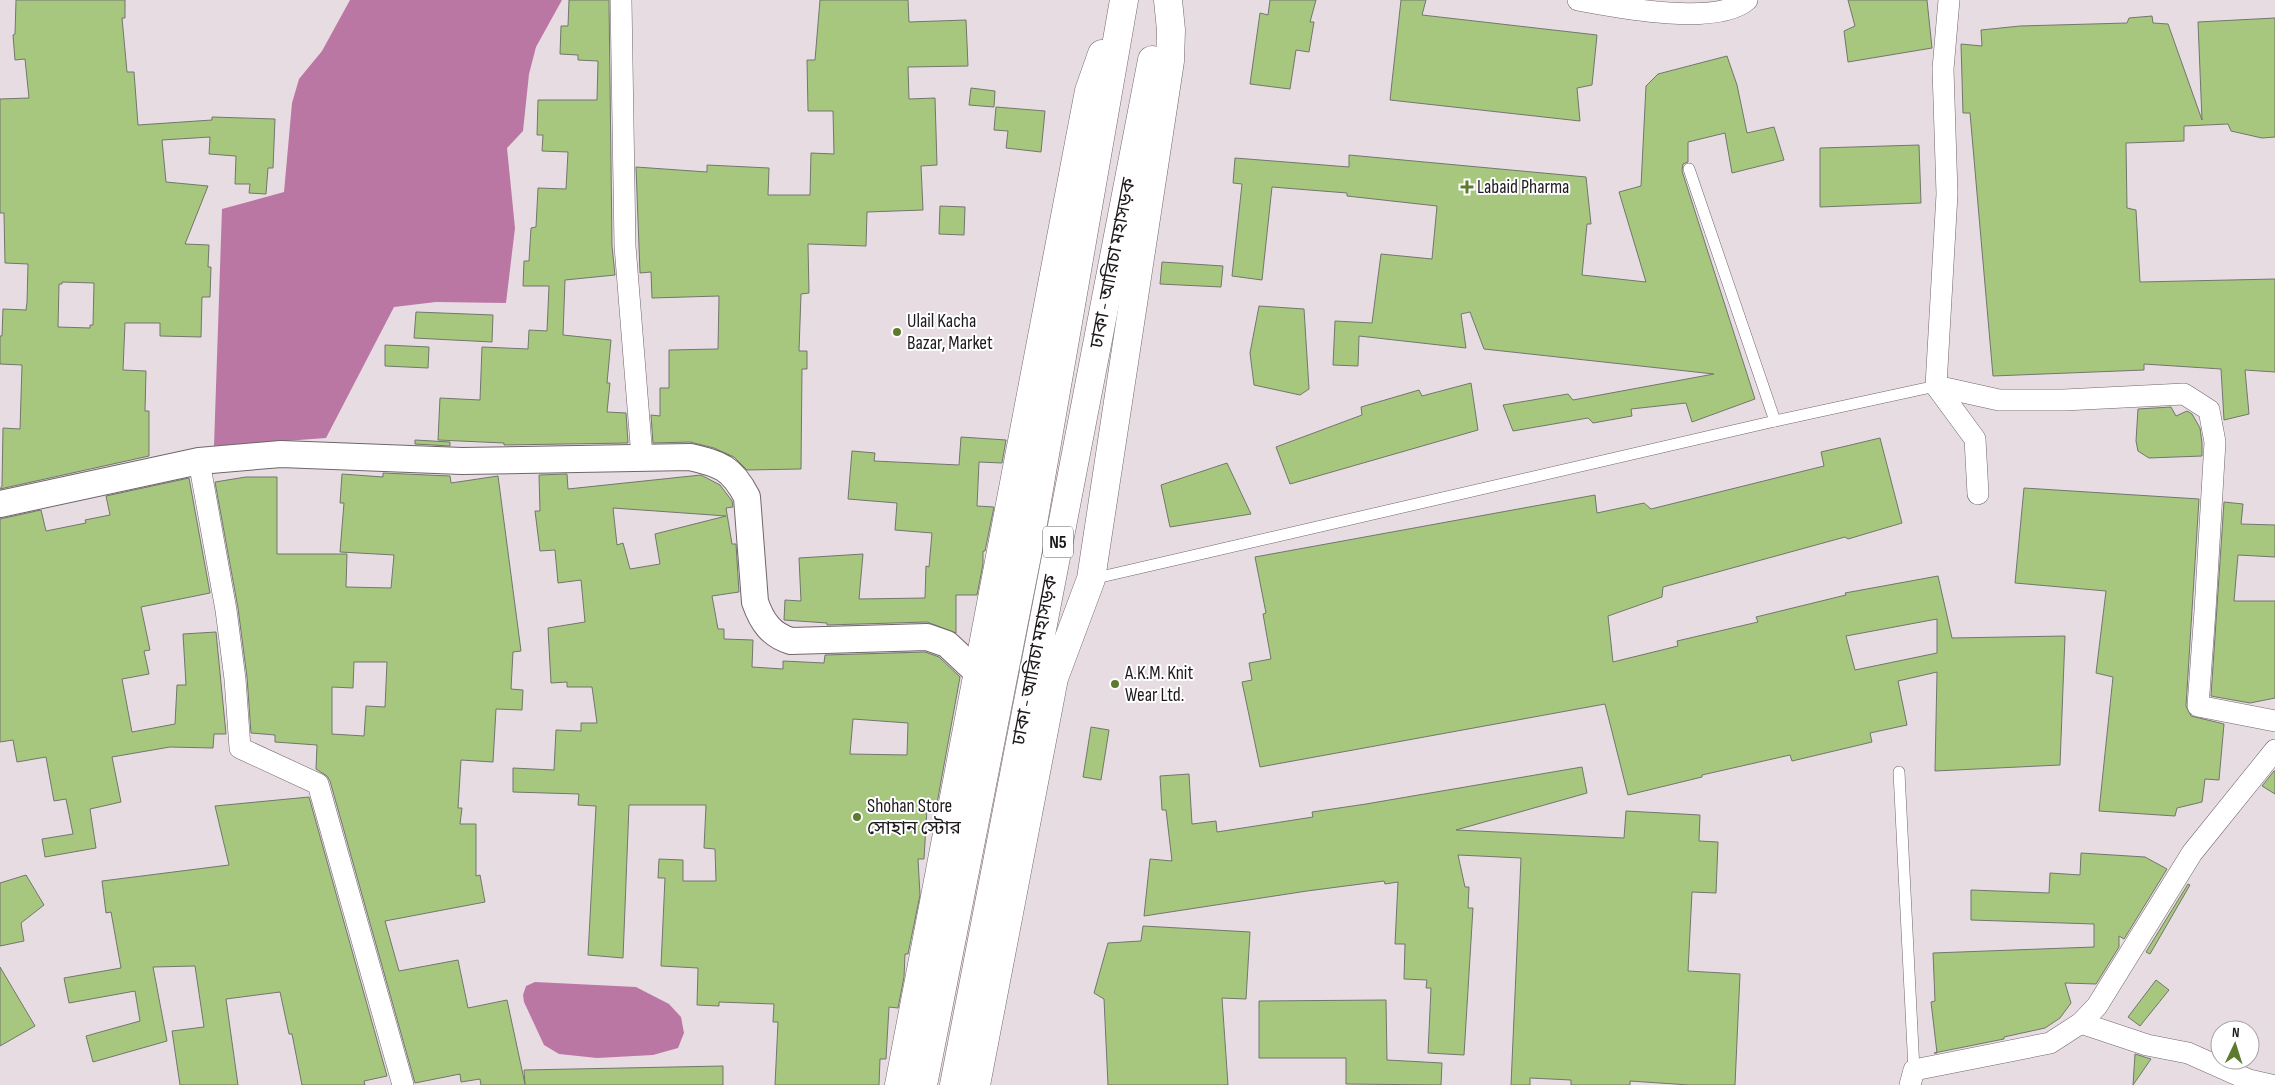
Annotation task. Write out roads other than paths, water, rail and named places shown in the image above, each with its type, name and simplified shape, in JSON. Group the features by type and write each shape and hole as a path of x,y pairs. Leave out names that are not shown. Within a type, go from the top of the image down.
{"highway":[{"name":"ঢাকা - আরিচা মহাসড়ক","path":"954,1085 1164,0"},
{"path":"976,1085 1054,678 1091,579 1170,61 1171,30 1168,0"},
{"name":"ঢাকা - আরিচা মহাসড়ক","path":"923,1085 1031,535 1124,4"},
{"path":"899,1085 1089,91 1124,4"}],"street":[{"path":"621,0 625,246 642,457"},
{"path":"1578,0 1651,12 1692,14 1723,11 1743,4 1747,0"},
{"path":"1949,0 1943,69 1947,194 1936,386 1975,439 1978,494"},
{"path":"1936,386 1999,400 2064,400 2184,394 2209,410 2215,442 2198,706 2275,721"},
{"path":"0,504 199,461 281,454 462,461 690,457 717,463 730,472 741,485 747,498 756,602 764,623 781,638 791,641 927,637 939,639 947,644 979,674"},
{"path":"199,461 226,610 235,679 240,748 318,784 403,1085"},
{"path":"1912,1078 2050,1043 2081,1023 2097,1006 2192,853 2275,750"},
{"path":"2081,1023 2147,1045 2188,1053 2249,1080 2271,1085"}],"lane":[{"path":"1688,169 1774,421"},
{"path":"1091,579 1774,421 1936,386"},
{"path":"1899,772 1912,1078"}],"place":[{"name":"Labaid Pharma","path":"1467,187"},
{"name":"Ulail Kacha Bazar, Market","path":"897,332"},
{"name":"A.K.M. Knit Wear Ltd.","path":"1115,684"},
{"name":"Shohan Store সোহান স্টোর","path":"857,817"}]}
